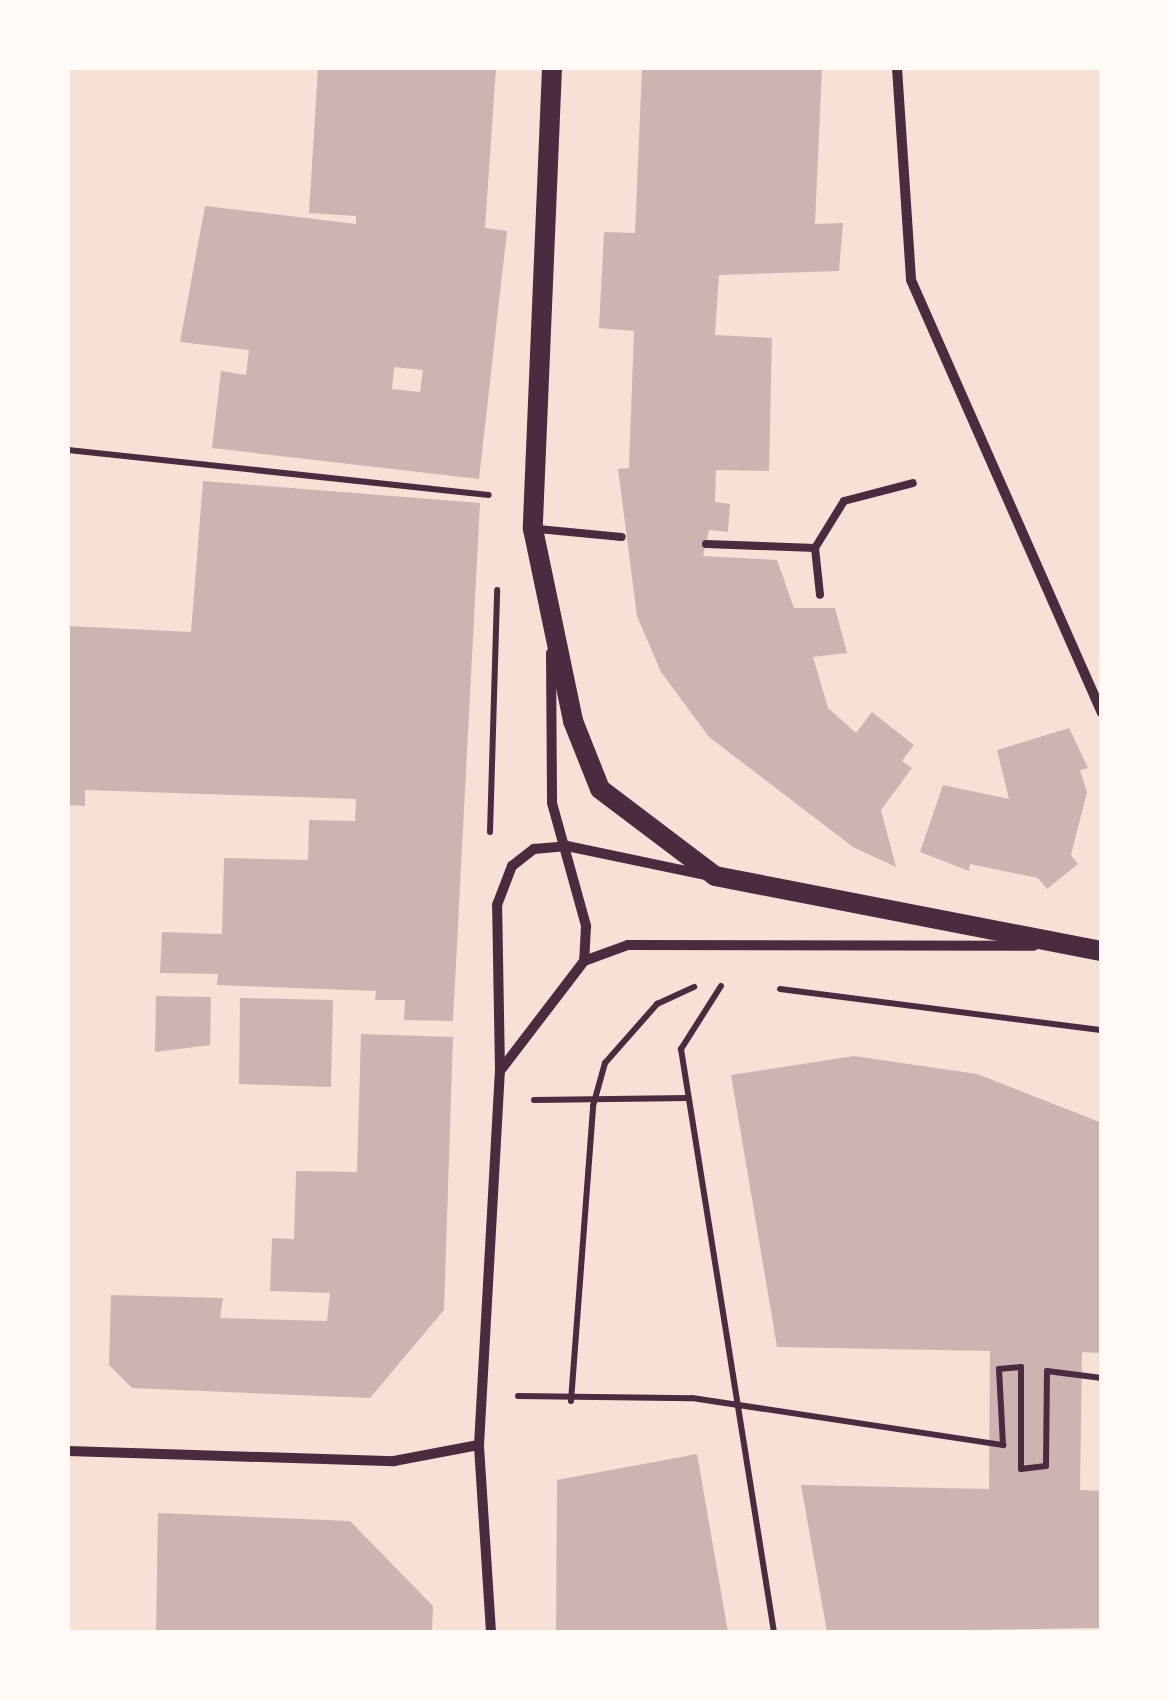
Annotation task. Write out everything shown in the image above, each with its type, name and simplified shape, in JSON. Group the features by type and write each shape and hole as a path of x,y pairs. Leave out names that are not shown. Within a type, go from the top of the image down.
{"main road":[{"path":"552,68 533,529 552,638 600,788 715,876 1102,951"}],"street":[{"path":"897,68 911,280 1102,713"},
{"path":"500,1071 584,961 586,926 545,734 552,638"},
{"path":"491,1632 479,1445 500,1071 497,905 512,866 534,848 568,846 715,876"},
{"path":"584,961 672,940 1070,946"},
{"path":"68,1451 394,1461 479,1445"}],"lane":[{"path":"820,595 815,548 844,502 912,483"},
{"path":"533,529 622,537"},
{"path":"706,544 815,548"}],"path":[{"path":"68,450 534,498"},
{"path":"570,1402 593,1106 623,1034 657,1004 693,987 743,984"},
{"path":"762,987 1102,1030"},
{"path":"710,1001 681,1048 774,1632"},
{"path":"498,1097 593,1106 688,1098"},
{"path":"482,1392 570,1402 692,1398 736,1410 1003,1445 998,1368 1021,1367 1021,1469 1046,1466 1047,1371 1102,1378"}],"building":[{"path":"318,68 496,68 485,228 507,231 479,479 212,448 221,371 246,375 249,350 180,342 205,206 356,224 356,216 309,213","holes":["394,367 423,370 420,392 392,389"]},
{"path":"642,68 822,68 815,224 843,223 839,271 719,275 715,335 772,338 769,471 716,470 715,502 730,504 728,532 709,530 703,556 777,560 794,608 835,608 847,653 813,657 828,708 856,733 872,712 914,745 902,761 912,768 881,810 896,867 853,847 709,737 661,672 637,616 618,469 629,468 634,331 599,328 604,232 635,233"},
{"path":"203,481 480,503 453,1021 404,1020 405,1000 375,1000 376,991 217,985 218,974 160,973 162,932 222,934 224,858 308,860 309,820 355,821 356,799 85,790 85,806 68,805 68,626 191,632"},
{"path":"1069,728 1088,768 1080,770 1087,792 1071,855 1078,864 1047,889 1038,878 970,864 969,871 920,852 943,785 1009,799 997,750"},
{"path":"156,996 211,997 210,1045 155,1052"},
{"path":"240,998 333,1000 331,1087 239,1084"},
{"path":"361,1034 453,1037 444,1310 370,1398 132,1388 109,1365 111,1295 223,1298 220,1318 327,1321 330,1293 270,1291 272,1238 294,1239 296,1171 357,1172"},
{"path":"854,1056 977,1074 1102,1123 1102,1353 1082,1352 1080,1490 1102,1491 1102,1628 827,1632 801,1485 989,1489 990,1351 777,1347 731,1075"},
{"path":"697,1454 728,1632 556,1632 557,1480"},
{"path":"158,1513 350,1521 433,1606 432,1632 156,1632"}]}
